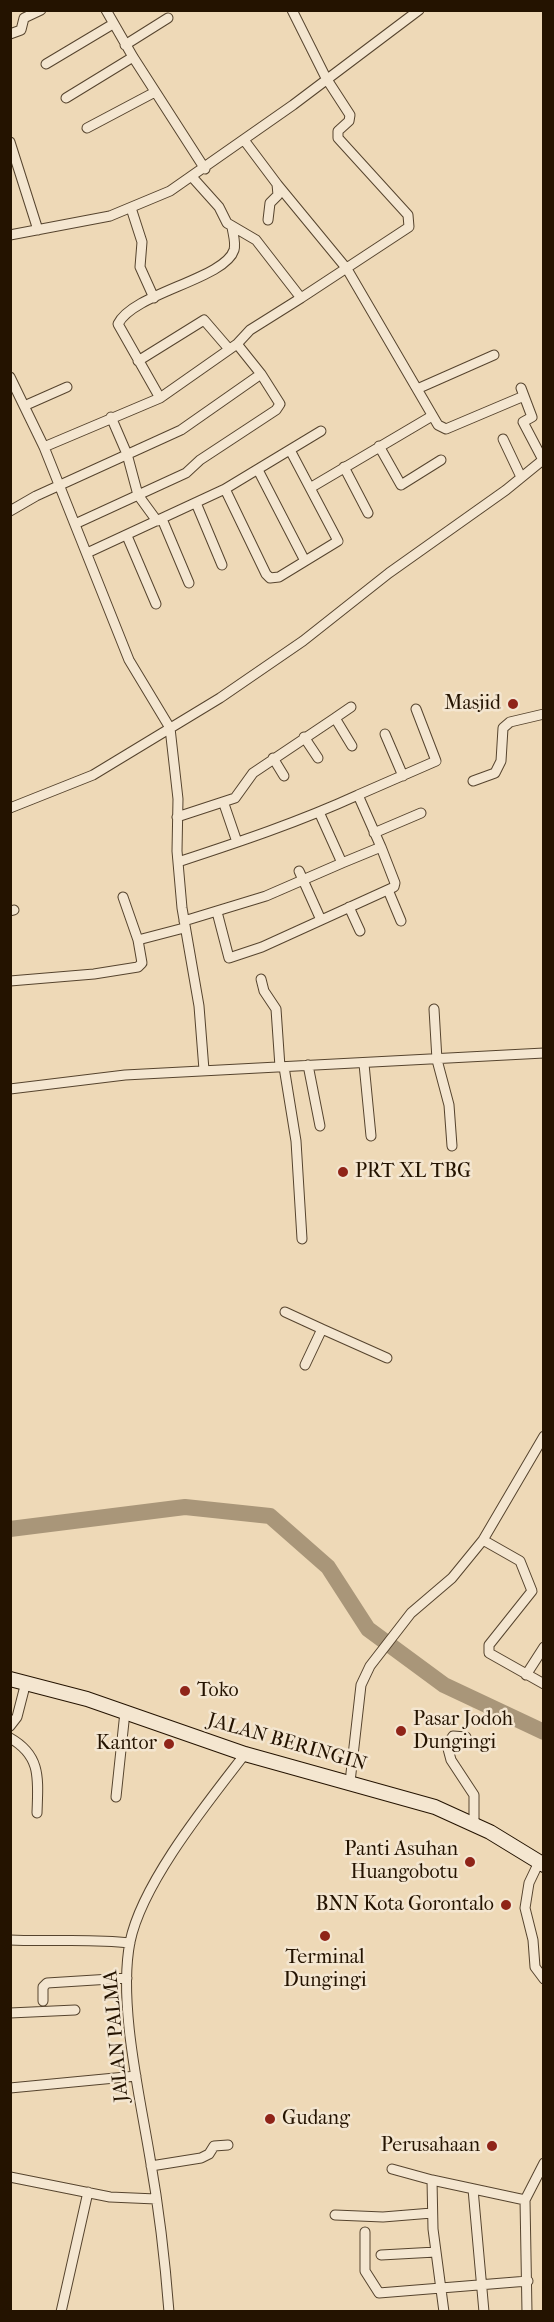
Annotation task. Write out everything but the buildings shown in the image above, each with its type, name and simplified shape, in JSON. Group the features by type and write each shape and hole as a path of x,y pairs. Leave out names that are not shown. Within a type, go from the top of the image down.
{"street":[{"path":"10,34 21,30 24,18 41,10"},
{"path":"106,10 125,45 205,169"},
{"path":"44,447 159,398 233,346 250,330 402,232 410,222 387,190 338,138 338,131 351,118 326,78 292,10"},
{"path":"10,235 76,224 131,208 151,201 193,178 419,10"},
{"path":"125,45 168,18"},
{"path":"46,64 113,24"},
{"path":"66,98 133,57"},
{"path":"87,128 129,103 155,92"},
{"path":"10,808 93,775 220,698 303,641 388,573 522,477 543,459 523,422 532,417 522,392 446,429 438,425 346,269 244,140"},
{"path":"10,142 38,231"},
{"path":"193,178 219,207 226,222 256,240 301,298"},
{"path":"268,220 270,203 278,195 278,184"},
{"path":"131,208 142,242 140,267 154,298"},
{"path":"159,398 118,324 123,316 217,267 229,257 235,246 232,226"},
{"path":"75,524 186,473 200,460 280,406 261,374 204,320 138,361"},
{"path":"417,390 494,355"},
{"path":"10,368 129,660 170,728 178,862 189,922 204,1070"},
{"path":"10,511 181,430 261,374"},
{"path":"10,377 44,447"},
{"path":"24,406 67,387"},
{"path":"310,488 432,416"},
{"path":"111,417 141,493 159,520 187,581"},
{"path":"87,554 225,489 321,431"},
{"path":"503,439 522,477"},
{"path":"380,446 401,485 441,460"},
{"path":"225,489 266,574 273,578 279,577 338,541 290,450"},
{"path":"344,467 368,513"},
{"path":"258,470 305,561"},
{"path":"196,503 220,564"},
{"path":"127,536 154,602"},
{"path":"177,817 224,804 238,796 246,778 351,707"},
{"path":"178,862 319,812 437,760 416,709"},
{"path":"472,781 495,773 501,761 503,728 510,722 543,714"},
{"path":"334,718 352,746"},
{"path":"385,734 403,776"},
{"path":"304,737 318,758"},
{"path":"273,758 284,776"},
{"path":"217,912 229,958 394,887 395,883 358,795"},
{"path":"224,804 237,842"},
{"path":"319,812 342,863"},
{"path":"374,833 421,813"},
{"path":"138,940 303,881 381,848"},
{"path":"299,871 321,920"},
{"path":"387,890 401,921"},
{"path":"10,981 94,974 138,967 142,963 138,940 123,897"},
{"path":"349,907 360,931"},
{"path":"261,979 264,991 276,1009 282,1067 296,1141 302,1239"},
{"path":"434,1009 437,1060 449,1105 452,1146"},
{"path":"10,1089 68,1080 204,1070 364,1064 543,1053"},
{"path":"364,1064 371,1136"},
{"path":"308,1065 320,1126"},
{"path":"285,1312 387,1358"},
{"path":"305,1365 322,1329"},
{"path":"350,1782 361,1685 370,1666 411,1613 452,1578 483,1540 543,1436"},
{"path":"483,1540 520,1562 532,1591 489,1645 489,1653 543,1684"},
{"path":"526,1675 543,1647"},
{"name":"JALAN BERINGIN","path":"10,1679 125,1712 245,1754 435,1807 474,1823 541,1864"},
{"path":"10,1726 17,1717 26,1682"},
{"path":"116,1797 125,1712"},
{"path":"466,1737 453,1736 447,1745 451,1760 474,1795 474,1823"},
{"path":"10,1738 24,1745 34,1759 38,1789 37,1813"},
{"name":"JALAN PALMA","path":"169,2312 152,2166 136,2076 127,1978 130,1943 147,1898 177,1848 245,1754"},
{"path":"541,1864 529,1883 525,1908 533,1940 535,1967 543,1979"},
{"path":"10,1940 40,1942 87,1938 130,1943"},
{"path":"43,2001 43,1987 47,1983 127,1978"},
{"path":"10,2013 75,2010"},
{"path":"10,2088 136,2076"},
{"path":"152,2166 201,2158 209,2154 214,2146 228,2145"},
{"path":"527,2312 525,2200 540,2177 543,2163"},
{"path":"392,2169 525,2200"},
{"path":"10,2177 110,2197 156,2199"},
{"path":"432,2180 432,2213 444,2312"},
{"path":"473,2189 484,2312"},
{"path":"61,2312 88,2192"},
{"path":"334,2215 383,2217 432,2213"},
{"path":"364,2232 365,2271 378,2293 441,2290 480,2283 528,2281"},
{"path":"381,2255 436,2252"}],"waterway":[{"path":"10,1529 185,1507 270,1516 328,1567 368,1629 444,1685 544,1732"}],"place":[{"name":"Masjid","path":"513,704"},
{"name":"PRT XL TBG","path":"343,1172"},
{"name":"Toko","path":"185,1691"},
{"name":"Pasar Jodoh Dungingi","path":"401,1731"},
{"name":"Kantor","path":"169,1744"},
{"name":"Panti Asuhan Huangobotu","path":"470,1862"},
{"name":"BNN Kota Gorontalo","path":"506,1905"},
{"name":"Terminal Dungingi","path":"325,1936"},
{"name":"Gudang","path":"270,2119"},
{"name":"Perusahaan","path":"492,2146"}]}
